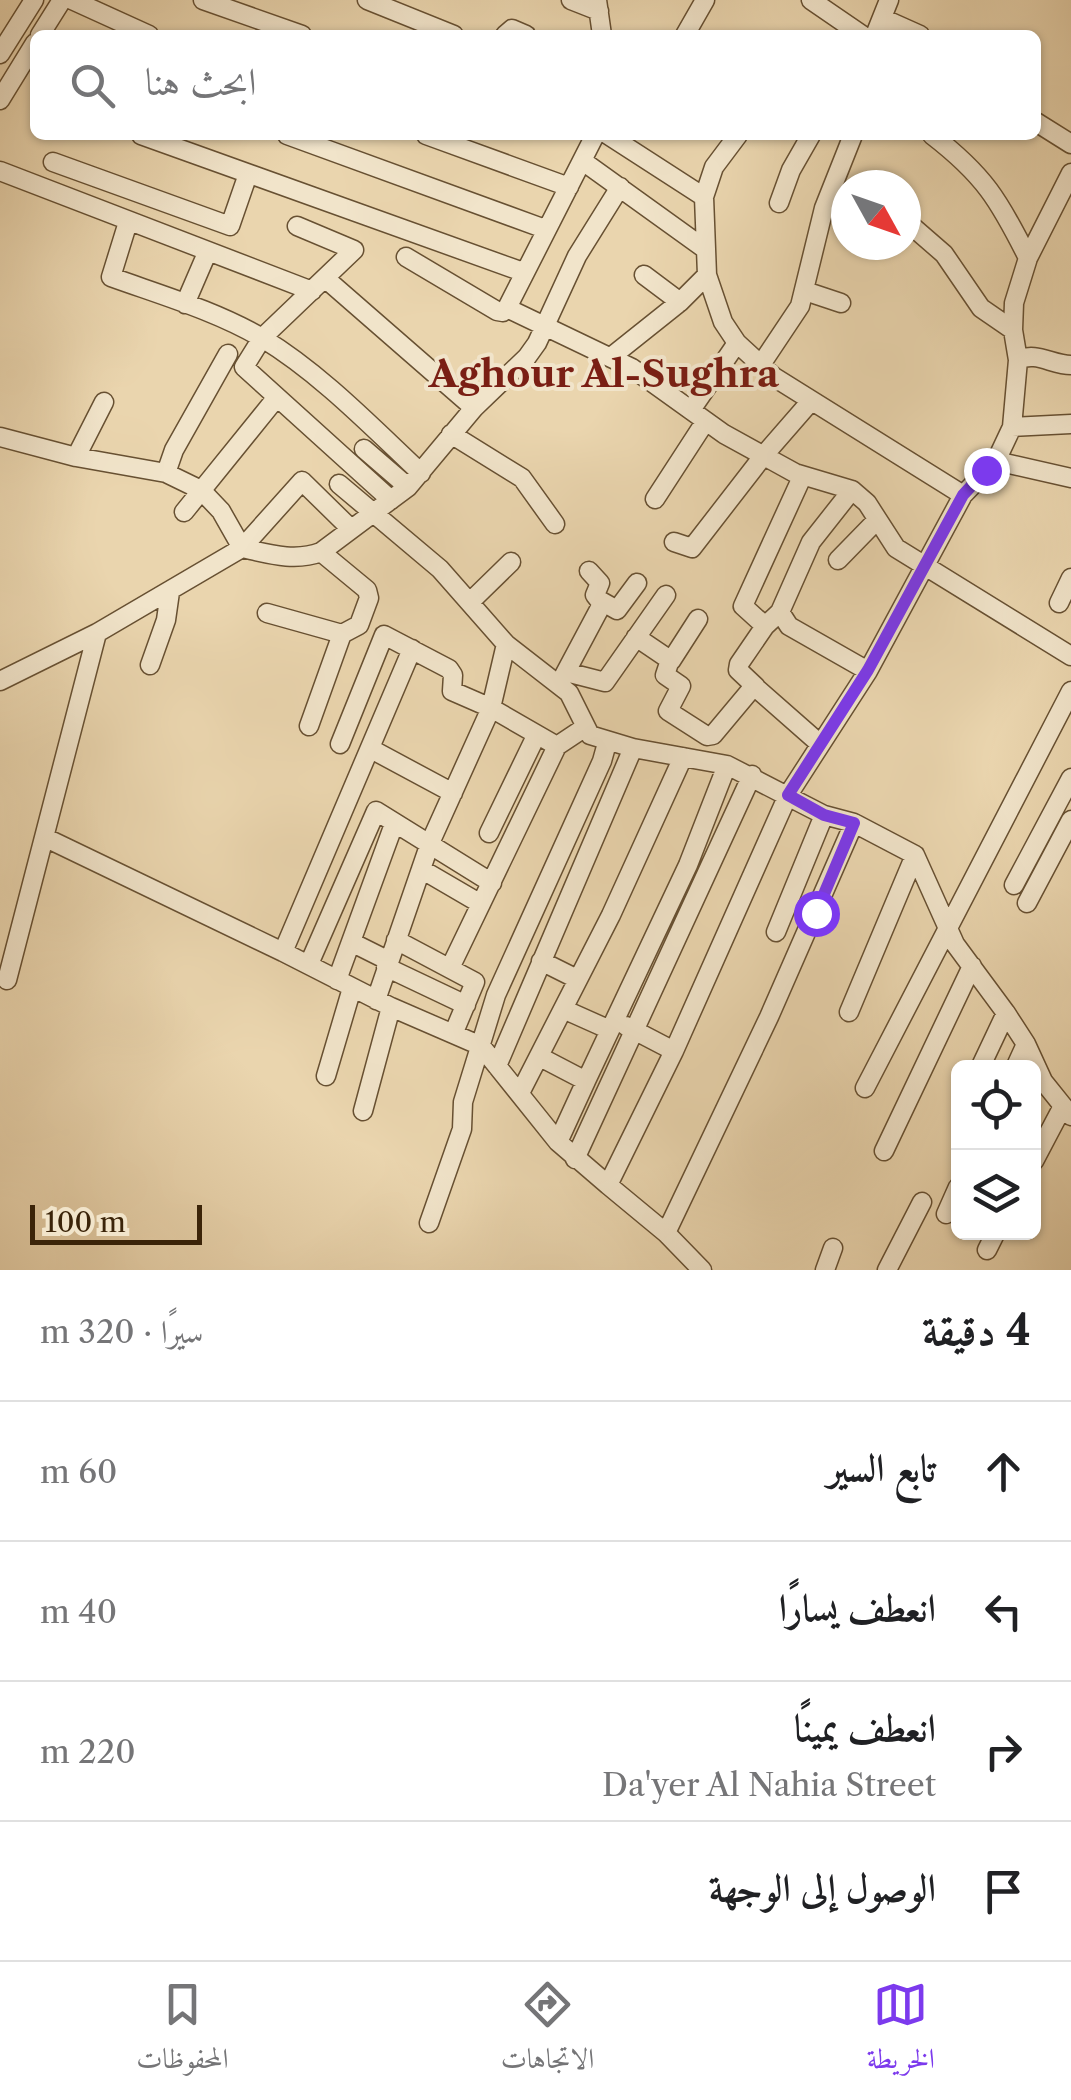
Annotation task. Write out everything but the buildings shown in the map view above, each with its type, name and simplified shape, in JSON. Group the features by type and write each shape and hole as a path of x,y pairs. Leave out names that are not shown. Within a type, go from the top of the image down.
{"street":[{"path":"0,54 34,0"},
{"path":"43,30 62,0"},
{"path":"72,0 138,30"},
{"path":"203,0 288,30"},
{"path":"367,0 442,30"},
{"path":"571,0 598,6"},
{"path":"691,30 705,0"},
{"path":"810,0 855,30"},
{"path":"879,27 889,0"},
{"path":"0,100 30,51"},
{"path":"1041,125 1071,144"},
{"path":"155,140 523,272"},
{"path":"301,140 544,229"},
{"path":"440,140 569,187"},
{"path":"406,258 503,312 544,229 596,140"},
{"path":"603,140 704,198"},
{"path":"734,140 714,167 704,198 707,274 713,299 737,343 760,366 812,402 963,495"},
{"path":"779,203 807,140"},
{"path":"843,170 852,140"},
{"path":"938,140 983,179 998,199 1028,258"},
{"path":"53,162 230,226 248,174"},
{"path":"584,162 705,248"},
{"path":"0,171 207,253 319,285 474,408"},
{"path":"608,1185 674,1051 788,795 868,670 963,495 996,461 1012,426 1018,360 1014,303 1028,258 1071,173"},
{"path":"242,548 297,558 322,552 415,480 474,408 527,356 576,256 620,187"},
{"path":"760,366 793,321 805,291 817,234 831,202"},
{"path":"128,222 110,276 262,338 352,408 415,480"},
{"path":"297,226 354,248 262,338 244,367 391,500"},
{"path":"921,234 944,254 982,308 1013,330"},
{"path":"185,304 207,253"},
{"path":"611,357 680,302 707,274"},
{"path":"644,276 680,302"},
{"path":"805,291 841,303"},
{"path":"507,308 653,381 698,416 802,477 852,490 867,503 896,548 1071,656"},
{"path":"655,499 737,343"},
{"path":"166,472 174,450 228,354"},
{"path":"1018,360 1034,356 1071,365"},
{"path":"184,512 277,397"},
{"path":"76,456 104,402"},
{"path":"674,542 692,548 812,402"},
{"path":"1012,426 1071,424"},
{"path":"452,434 522,478 555,524"},
{"path":"0,437 166,472 200,490 221,511 242,548"},
{"path":"364,449 415,480"},
{"path":"996,461 1071,478"},
{"path":"765,626 743,606 802,477"},
{"path":"0,681 97,633 242,548 302,481 350,528"},
{"path":"339,484 440,569 506,644 563,678 605,682 666,595"},
{"path":"820,744 738,667 765,626 780,612 805,551 852,490"},
{"path":"838,560 876,520"},
{"path":"309,726 350,630 369,598 367,590 322,552"},
{"path":"470,602 510,562"},
{"path":"589,571 600,582 595,594 617,610 637,583"},
{"path":"1059,603 1071,578"},
{"path":"150,665 166,620 170,592"},
{"path":"563,678 602,606 601,601"},
{"path":"780,612 788,626 868,670"},
{"path":"267,614 384,635 452,672 452,691 557,746"},
{"path":"698,619 665,674 681,686 668,707 670,712 710,736 751,687 756,687"},
{"path":"8,980 97,633"},
{"path":"340,744 384,635"},
{"path":"636,637 671,661"},
{"path":"363,1111 388,964 430,843 490,708 506,644"},
{"path":"283,952 412,649"},
{"path":"563,678 590,736 607,743 726,765 824,815 854,823 915,855 955,944 1006,1014 1044,1081 1067,1111 1041,1151"},
{"path":"865,1088 1071,691"},
{"path":"450,968 557,746 584,728"},
{"path":"489,833 536,736"},
{"path":"429,1223 462,1129 464,1102 502,977 602,762 607,743"},
{"path":"497,1066 633,748"},
{"path":"370,749 453,793"},
{"path":"520,1093 611,915 682,758"},
{"path":"558,1142 688,865 726,765"},
{"path":"575,1158 752,775"},
{"path":"1014,886 1071,778"},
{"path":"309,964 375,812 492,883"},
{"path":"776,932 824,815"},
{"path":"1027,903 1071,820"},
{"path":"666,1233 769,1017 854,823"},
{"path":"326,1076 351,942 394,824"},
{"path":"46,838 344,984 481,1046 558,1142 666,1233 702,1270"},
{"path":"849,1012 915,855"},
{"path":"688,865 705,876"},
{"path":"422,869 481,904"},
{"path":"396,940 474,982 454,1032"},
{"path":"351,942 466,1005"},
{"path":"542,961 577,979"},
{"path":"884,1151 972,966"},
{"path":"563,1008 635,1030 674,1051"},
{"path":"984,1060 1006,1014"},
{"path":"1018,1060 1026,1044"},
{"path":"540,1057 586,1080"},
{"path":"887,1270 922,1202"},
{"path":"946,1214 951,1202"},
{"path":"987,1250 992,1240"},
{"path":"825,1270 833,1248"}],"district":[{"name":"Aghour Al-Sughra","path":"604,373"}],"route":[{"path":"816,913 854,823 824,815 788,795 868,670 963,495 986,470"}]}
